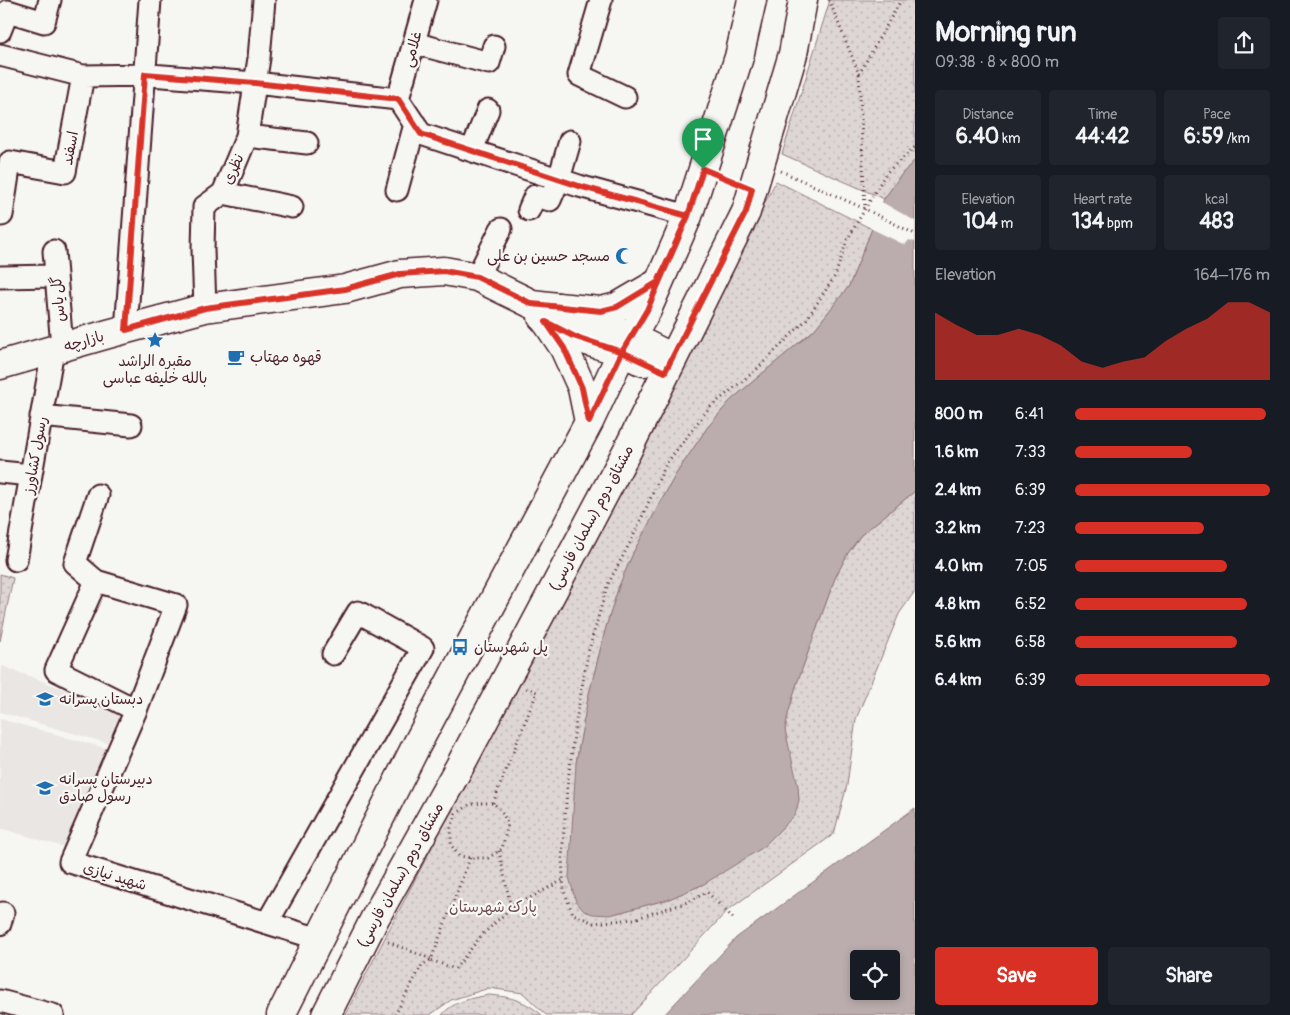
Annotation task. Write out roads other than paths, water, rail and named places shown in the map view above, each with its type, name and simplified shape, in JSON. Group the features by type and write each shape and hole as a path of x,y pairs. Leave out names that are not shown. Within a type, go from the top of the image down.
{"main road":[{"name":"مشتاق دوم (سلمان فارسی)","path":"326,1015 375,918 461,764 627,451 746,212 793,54 803,0"},
{"path":"281,1015 416,748 589,422 627,344 647,310 688,216 738,58 746,6"},
{"name":"بازارچه","path":"0,365 205,308 345,289 400,274 444,271 477,277 545,311 573,336 627,344 669,365"},
{"path":"589,422 582,388 545,311 601,311 617,307 658,282"}],"street":[{"path":"0,31 5,6 44,22 50,0"},
{"path":"126,330 150,0"},
{"name":"نظری","path":"205,308 204,206 222,193 247,136 264,0"},
{"name":"غلامی","path":"398,99 426,0"},
{"path":"601,0 579,75 625,97"},
{"path":"414,43 489,63 494,46"},
{"path":"2,60 84,76 145,74 255,83 398,99 421,134 559,179 688,216"},
{"name":"اسفند","path":"2,215 10,162 65,172 84,76"},
{"path":"472,150 488,110"},
{"path":"397,190 415,124"},
{"path":"247,136 307,143"},
{"path":"529,210 535,196 550,200 559,179 570,141"},
{"path":"222,193 292,207"},
{"path":"477,277 501,228"},
{"name":"گل یاس","path":"54,251 57,348"},
{"path":"0,277 56,276"},
{"name":"رسول کشاورز","path":"16,560 41,416 57,348"},
{"path":"41,416 132,425"},
{"path":"0,472 31,475"},
{"path":"98,495 75,563 96,581 56,670 136,710"},
{"name":"شهید نیازی","path":"96,581 176,605 136,710 70,862 319,939"},
{"path":"267,924 423,648 358,612 333,654"},
{"path":"0,1001 42,1014"}],"place":[{"name":"مسجد حسین بن علی","path":"624,256"},
{"name":"مقبره الراشد بالله خلیفه عباسی","path":"155,340"},
{"name":"قهوه مهتاب","path":"236,357"},
{"name":"پل شهرستان","path":"460,647"},
{"name":"دبستان پسرانه","path":"45,699"},
{"name":"دبیرستان پسرانه رسول صادق","path":"45,788"}],"park label":[{"name":"پارک شهرستان","path":"493,907"}]}
